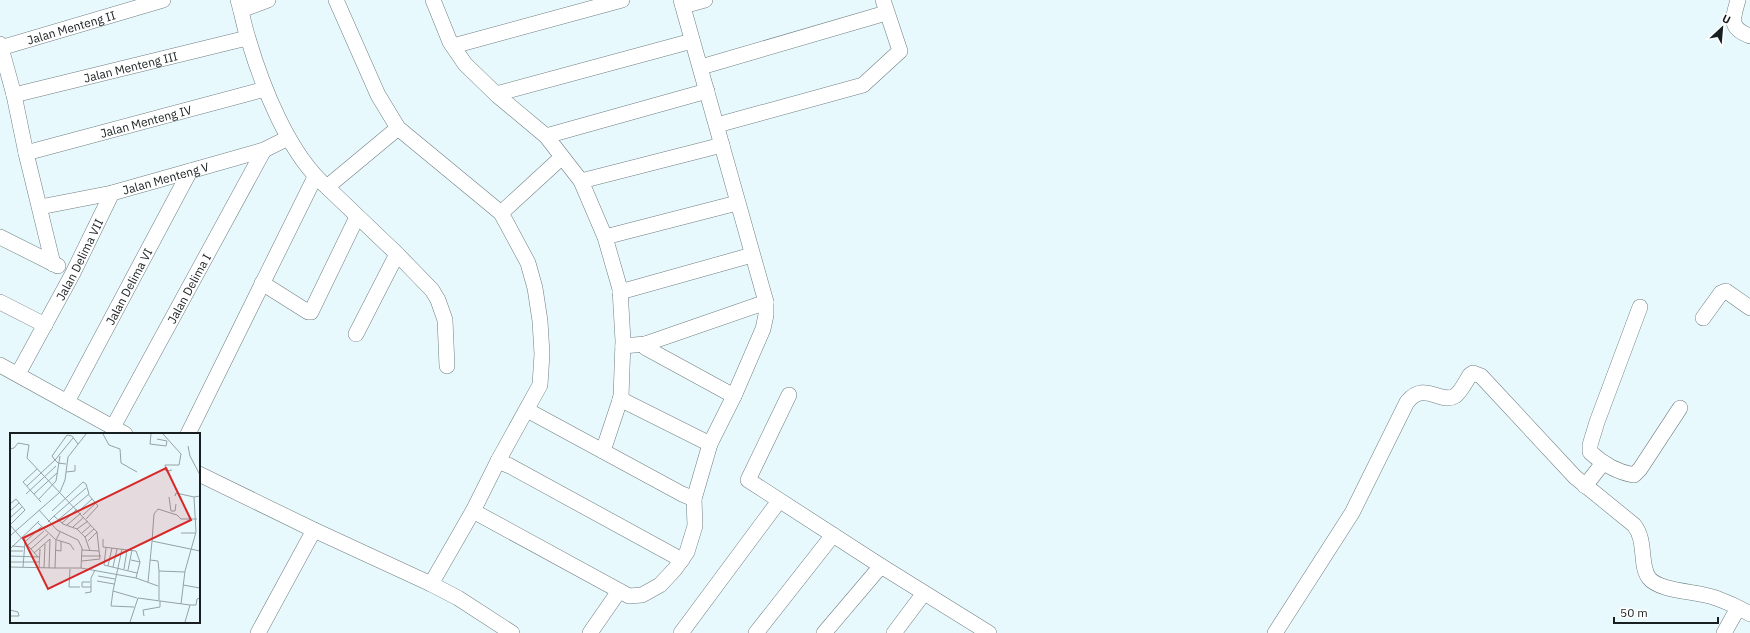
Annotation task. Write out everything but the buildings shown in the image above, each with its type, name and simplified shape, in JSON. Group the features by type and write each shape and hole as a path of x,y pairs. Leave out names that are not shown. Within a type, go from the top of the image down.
{"street":[{"name":"Jalan Menteng II","path":"0,47 163,0"},
{"path":"268,0 239,5 247,38 265,88 288,138 315,177 397,254 432,290 438,300 445,320 447,366"},
{"path":"336,0 378,95 398,128 501,213 520,245 528,263 535,288 540,321 542,354 540,385 498,461 473,511 431,584"},
{"path":"433,0 453,46 465,64 496,94 546,136 581,181 605,237 620,292 623,346 622,387 620,399 603,451"},
{"path":"453,46 622,0"},
{"path":"473,511 629,596 642,595 660,585 669,577 682,560 688,548 695,526 694,499 710,444 734,396 763,328 766,315 766,302 682,3 705,0"},
{"path":"1738,0 1733,22 1736,28 1742,33 1750,36"},
{"path":"701,67 885,6 900,51 863,85 717,125"},
{"name":"Jalan Menteng III","path":"14,95 247,38"},
{"path":"496,94 692,41"},
{"path":"0,47 14,95 26,153 53,264"},
{"name":"Jalan Menteng IV","path":"26,153 265,88"},
{"path":"546,136 707,91"},
{"path":"327,187 398,128"},
{"name":"Jalan Menteng V","path":"40,207 112,193 264,150 288,138"},
{"path":"581,181 722,145"},
{"name":"Jalan Delima I","path":"119,430 264,150"},
{"path":"501,213 562,157"},
{"name":"Jalan Delima VI","path":"67,402 190,171"},
{"path":"188,433 315,177"},
{"name":"Jalan Delima VII","path":"18,374 73,274 112,193"},
{"path":"605,237 737,203"},
{"path":"262,283 308,312 311,312 357,217"},
{"path":"0,237 73,274"},
{"path":"356,334 397,254"},
{"path":"620,292 752,255"},
{"path":"1703,318 1721,293 1726,291 1750,308"},
{"path":"0,302 45,325"},
{"path":"623,346 645,344 766,302"},
{"path":"1640,307 1597,422 1590,445 1590,452 1603,463 1623,473 1634,475 1640,469 1680,408"},
{"path":"645,344 646,348 734,396"},
{"path":"0,365 119,430"},
{"path":"1275,633 1352,513 1407,402 1417,393 1423,392 1449,398 1454,397 1470,375 1474,373 1478,373 1585,486 1634,525 1639,531 1648,577 1653,582 1662,586 1716,598 1744,611 1724,633"},
{"path":"789,395 748,480 756,487 924,593 971,629 988,633"},
{"path":"620,399 710,444"},
{"path":"527,410 694,499"},
{"path":"498,461 510,466 682,560"},
{"path":"1585,486 1603,463"},
{"path":"200,474 314,530 431,584 458,598 512,633"},
{"path":"681,633 779,501"},
{"path":"258,633 314,530"},
{"path":"756,633 833,535"},
{"path":"824,633 880,566"},
{"path":"590,633 619,591"},
{"path":"894,633 924,593"}]}
